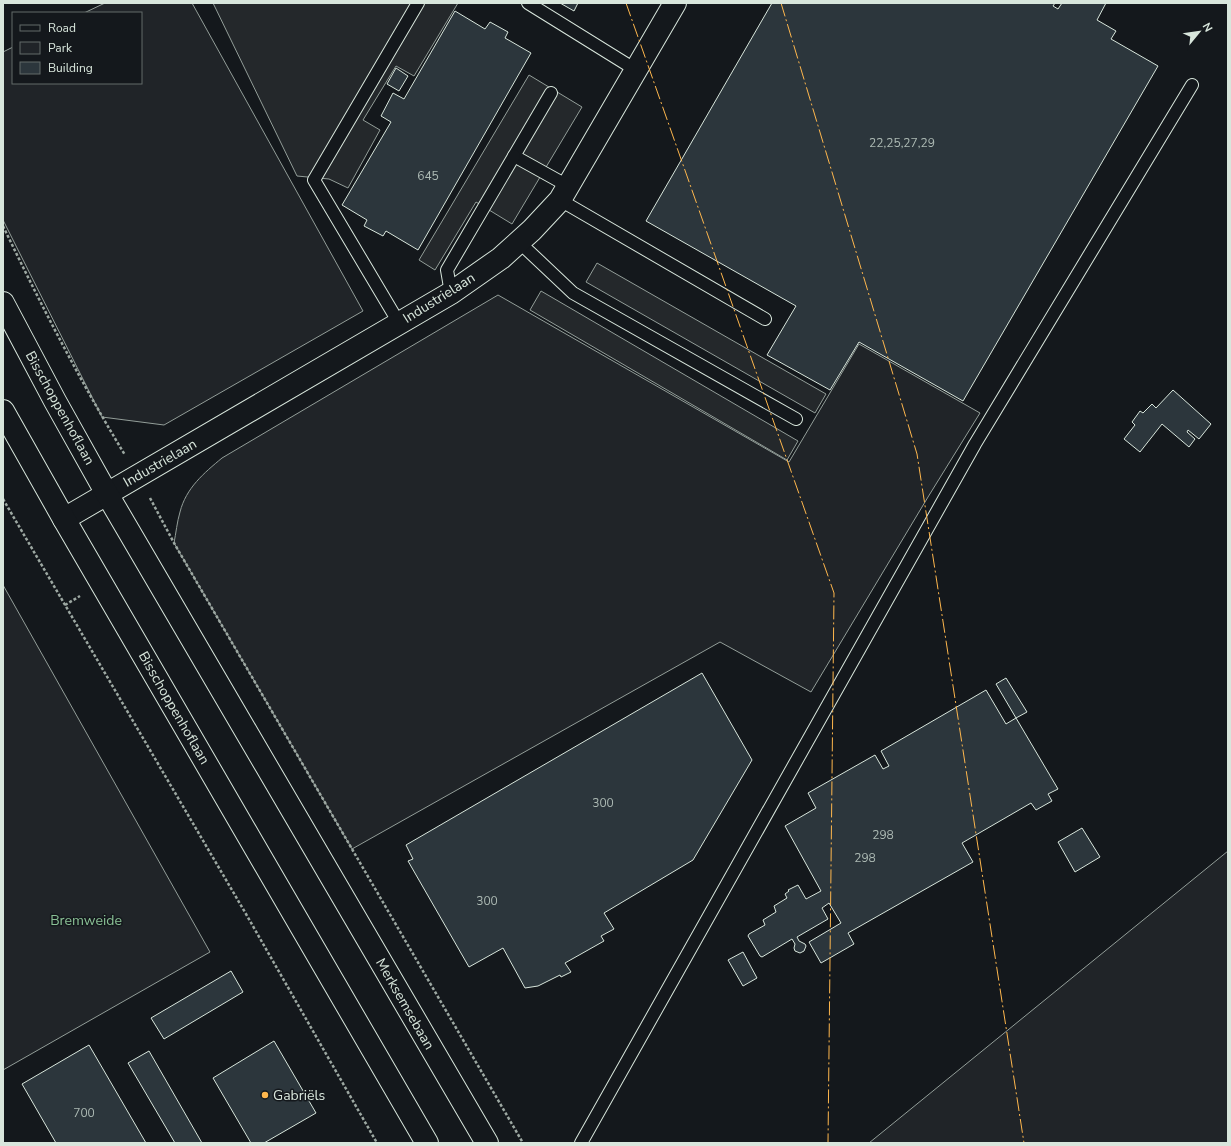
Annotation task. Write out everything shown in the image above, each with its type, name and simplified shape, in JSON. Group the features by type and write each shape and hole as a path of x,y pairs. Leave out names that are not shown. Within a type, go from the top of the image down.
{"main road":[{"name":"Industrielaan","path":"64,519 451,293 501,258 519,242 564,193 675,3"},
{"name":"Bisschoppenhoflaan","path":"3,303 58,407 107,494 323,864"},
{"name":"Bisschoppenhoflaan","path":"3,411 64,519 427,1143"},
{"name":"Merksemsebaan","path":"323,864 487,1143"}],"lane":[{"path":"399,323 314,180 418,3"},
{"path":"528,3 636,70"},
{"path":"581,1143 975,444 1192,85"},
{"path":"451,293 447,270 551,93"},
{"path":"514,156 564,193 765,319"},
{"path":"519,242 573,293 796,419"}],"path":[{"path":"3,226 58,338 102,417 138,476 174,543 523,1143"},
{"path":"3,499 296,1001 377,1143"}],"green space":[{"path":"105,3 192,3 363,311 164,425 102,417 3,220 3,52 12,48 12,84 142,84 142,12 86,12"},
{"path":"498,295 789,462 859,344 980,413 811,692 720,642 352,849 174,543 179,516 183,503 191,488 202,475 222,458"},
{"name":"Bremweide","path":"3,585 210,952 3,1070"},
{"path":"1228,851 1228,1143 869,1143"}],"shaded area":[{"path":"213,3 458,3 414,76 396,66 363,120 380,130 348,188 329,179 297,176"},
{"path":"529,75 582,107 512,224 476,202 435,270 419,260"},
{"path":"597,263 826,394 815,413 586,282"},
{"path":"541,291 798,441 787,460 530,310"}],"building":[{"path":"560,3 578,3 574,11"},
{"path":"772,3 1055,3 1053,6 1058,9 1062,3 1106,3 1097,20 1116,31 1111,39 1158,66 963,401 859,342 830,390 767,355 796,306 646,221"},
{"path":"455,11 485,29 490,22 508,32 505,38 531,53 418,250 386,231 383,236 364,226 367,220 342,205 391,122 381,116 393,93 404,99"},
{"path":"396,68 408,76 399,91 387,84"},
{"path":"1173,390 1211,424 1199,439 1188,430 1187,432 1195,439 1189,447 1162,424 1140,452 1124,439 1135,425 1132,422 1140,411 1143,413 1152,404 1156,408"},
{"path":"702,673 752,760 693,860 604,913 614,929 601,936 604,941 565,963 571,972 561,977 560,975 538,986 525,988 503,948 469,967 408,861 413,859 406,845"},
{"path":"1006,678 1027,712 1016,718 996,684"},
{"path":"986,690 1006,724 1016,718 1058,789 1048,794 1052,801 1036,810 1031,803 962,843 973,862 848,933 854,944 821,963 809,942 841,923 829,903 822,908 828,919 797,937 799,941 806,946 804,951 800,953 795,951 795,944 792,939 762,957 760,956 748,936 765,925 763,920 776,912 774,906 787,898 785,894 789,891 788,890 798,885 806,899 821,891 785,826 816,808 808,793 875,755 883,769 889,766 881,751"},
{"path":"1082,828 1100,857 1075,872 1058,842"},
{"path":"743,952 757,978 743,986 728,960"},
{"path":"231,971 243,992 164,1039 151,1018"},
{"name":"Gabriëls","path":"274,1041 316,1113 264,1143 251,1143 213,1078"},
{"path":"89,1045 146,1143 56,1143 22,1084"},
{"path":"149,1051 202,1143 175,1143 128,1063"}],"power":[{"path":"626,3 834,593 828,1143"},
{"path":"781,3 917,454 1024,1143"}],"place":[{"name":"Gabriëls","path":"265,1095"}]}
